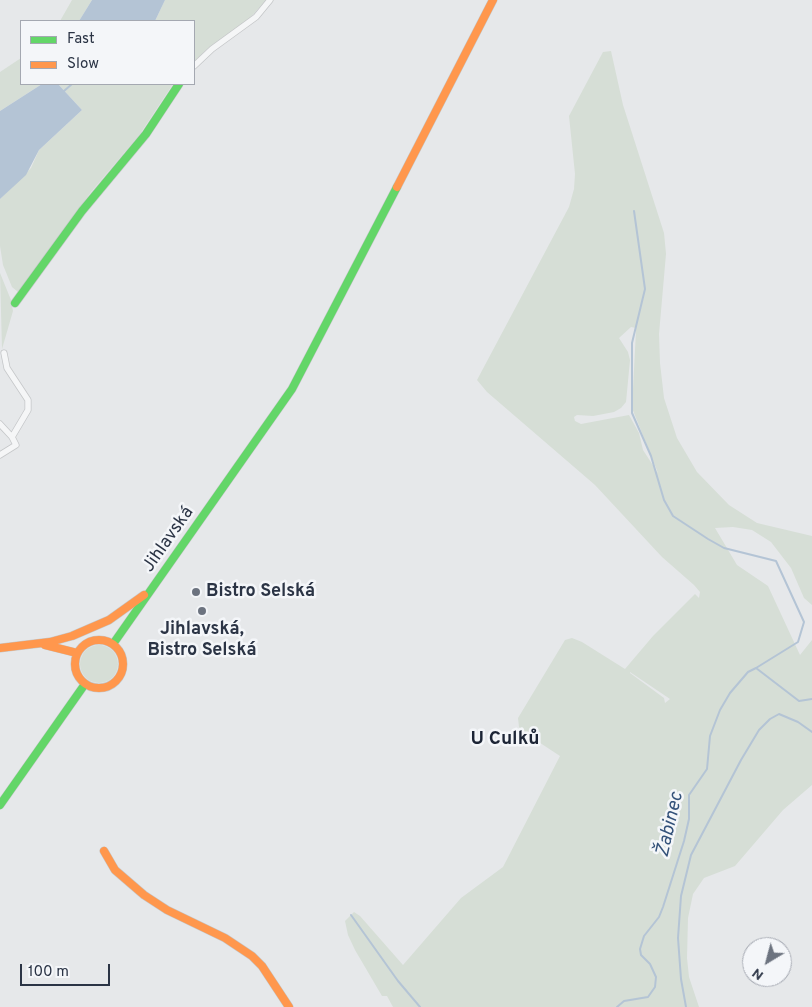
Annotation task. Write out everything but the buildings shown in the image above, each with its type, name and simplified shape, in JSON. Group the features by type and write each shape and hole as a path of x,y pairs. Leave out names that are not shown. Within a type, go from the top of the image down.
{"main road":[{"name":"Jihlavská","path":"113,644 249,452 306,364 493,0"},
{"path":"15,303 82,211 146,134 178,85"},
{"path":"0,648 59,640 98,626 130,607 159,579"},
{"path":"105,640 113,644 119,650 123,662 119,678 105,687 97,688 85,684 76,670 77,653 91,641 105,640"},
{"path":"32,644 57,647 77,653"},
{"path":"0,805 85,684"},
{"path":"104,851 115,870 144,895 167,910 226,938 252,956 262,966 289,1007"}],"street":[{"path":"195,65 212,49 256,17 270,0"},
{"path":"4,353 7,368 28,400 28,410 12,437"},
{"path":"0,424 16,444 0,455"}],"shaded area":[{"path":"72,0 92,0 80,20 61,20"},
{"path":"165,0 266,0 250,18 207,49 195,61 195,20 155,20"},
{"path":"611,51 623,105 664,233 666,254 659,334 660,363 664,398 677,438 697,472 729,505 757,523 812,536 812,605 804,598 791,568 771,542 752,530 733,527 715,528 737,565 768,586 800,655 812,640 812,785 783,810 735,866 704,878 693,894 688,918 687,958 689,977 699,1007 393,1007 387,996 382,996 355,950 348,935 345,921 354,912 360,916 403,965 461,898 503,867 560,756 525,733 519,727 518,718 565,640 572,638 582,642 625,669 653,636 695,594 699,598 700,592 694,585 662,557 595,485 487,392 477,380 569,207 574,189 575,174 569,116 603,52","holes":["631,327 636,328 632,408 658,473 643,450 639,433 629,415 581,424 575,421 574,417 577,415 593,416 614,412 626,402 630,360 628,352 619,338","630,672 670,699 665,703 664,698"]},
{"path":"20,59 20,85 40,85 0,111 0,72"},
{"path":"59,85 172,85 140,134 91,192 23,288 18,292 12,287 3,265 0,246 0,199 31,168 39,150 82,110"},
{"path":"0,273 11,300 13,311 2,349"},
{"path":"99,645 112,651 118,664 112,677 99,683 86,677 80,664 86,651"}],"water":[{"path":"92,0 165,0 155,20 80,20"},
{"path":"40,85 59,85 82,110 39,150 26,175 0,199 0,111"}],"waterway":[{"path":"64,91 71,85"},
{"path":"634,211 645,289 632,343 632,413 651,456 664,500 673,516 724,548 776,561 804,622 798,642 756,668"},
{"name":"Žabinec","path":"617,1007 624,1001 648,997 655,987 656,977 650,964 641,955 640,949 644,936 659,917 663,907 684,841 689,819 689,795 707,769 710,736 720,710 730,693 748,672 756,668 799,701 812,699"},
{"path":"686,1007 681,979 678,938 681,896 691,855 759,730 770,719 779,714 798,722 812,732"},
{"path":"351,915 398,981 420,1007"}],"traffic: fast":[{"path":"15,303 82,211 146,134 178,85"},
{"path":"113,644 292,389 397,187"},
{"path":"0,805 85,684"}],"traffic: slow":[{"path":"397,187 493,0"},
{"path":"0,648 50,642 72,636 109,620 144,595"},
{"path":"94,640 104,640 116,647 123,659 123,664 123,669 116,681 104,688 94,688 86,684 79,677 75,669 75,659 79,651 86,644 94,640"},
{"path":"45,645 77,653"},
{"path":"104,851 115,870 144,895 167,910 225,938 252,956 262,966 289,1007"}],"place":[{"name":"Bistro Selská","path":"196,592"},
{"name":"Jihlavská, Bistro Selská","path":"202,611"}],"district":[{"name":"U Culků","path":"505,740"}]}
